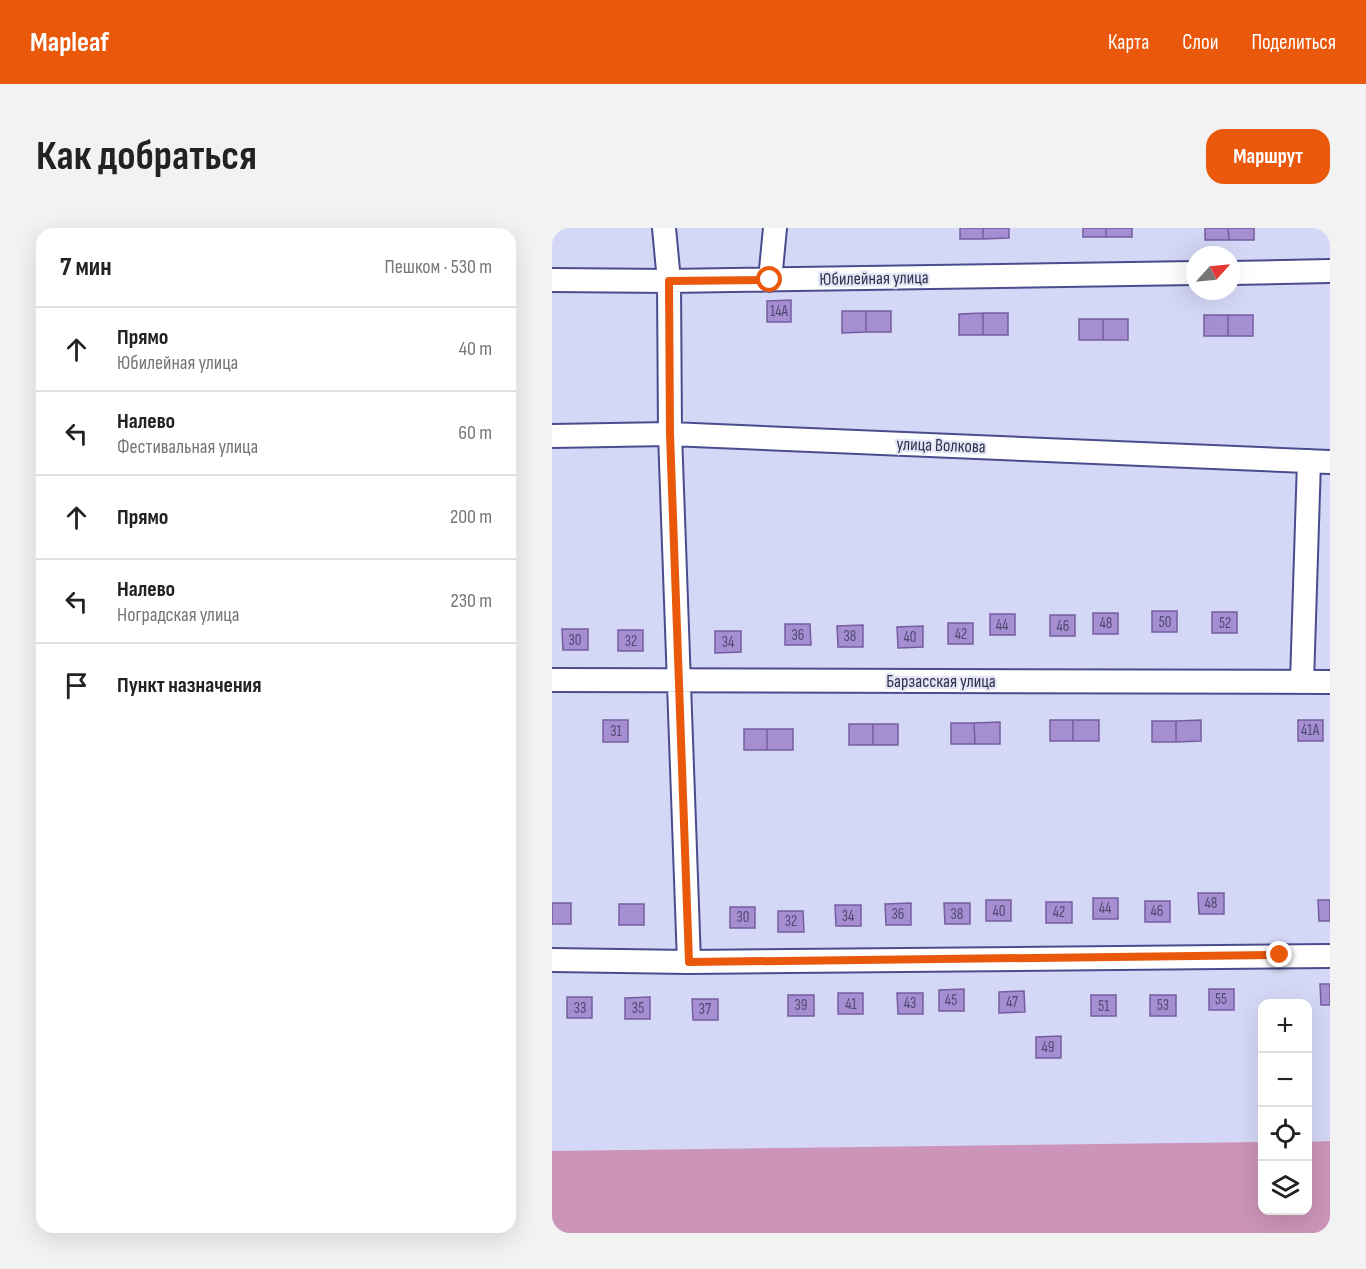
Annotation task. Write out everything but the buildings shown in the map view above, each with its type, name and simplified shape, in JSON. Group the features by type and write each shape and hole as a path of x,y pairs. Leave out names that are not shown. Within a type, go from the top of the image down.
{"street":[{"path":"664,228 669,281 670,434 689,962"},
{"path":"770,280 775,228"},
{"path":"1240,273 1330,271"},
{"name":"Юбилейная улица","path":"552,280 770,280 1186,273"},
{"name":"улица Волкова","path":"552,436 670,434 1320,461"},
{"path":"1302,682 1320,461"},
{"name":"Барзасская улица","path":"552,680 1330,682"},
{"path":"552,960 689,962 1330,956"}],"shaded area":[{"path":"1330,1141 1330,1233 552,1233 552,1151 1258,1142 1258,1215 1312,1215 1312,1142"}],"route":[{"path":"770,280 669,281 670,434 689,962 1280,955"}]}
